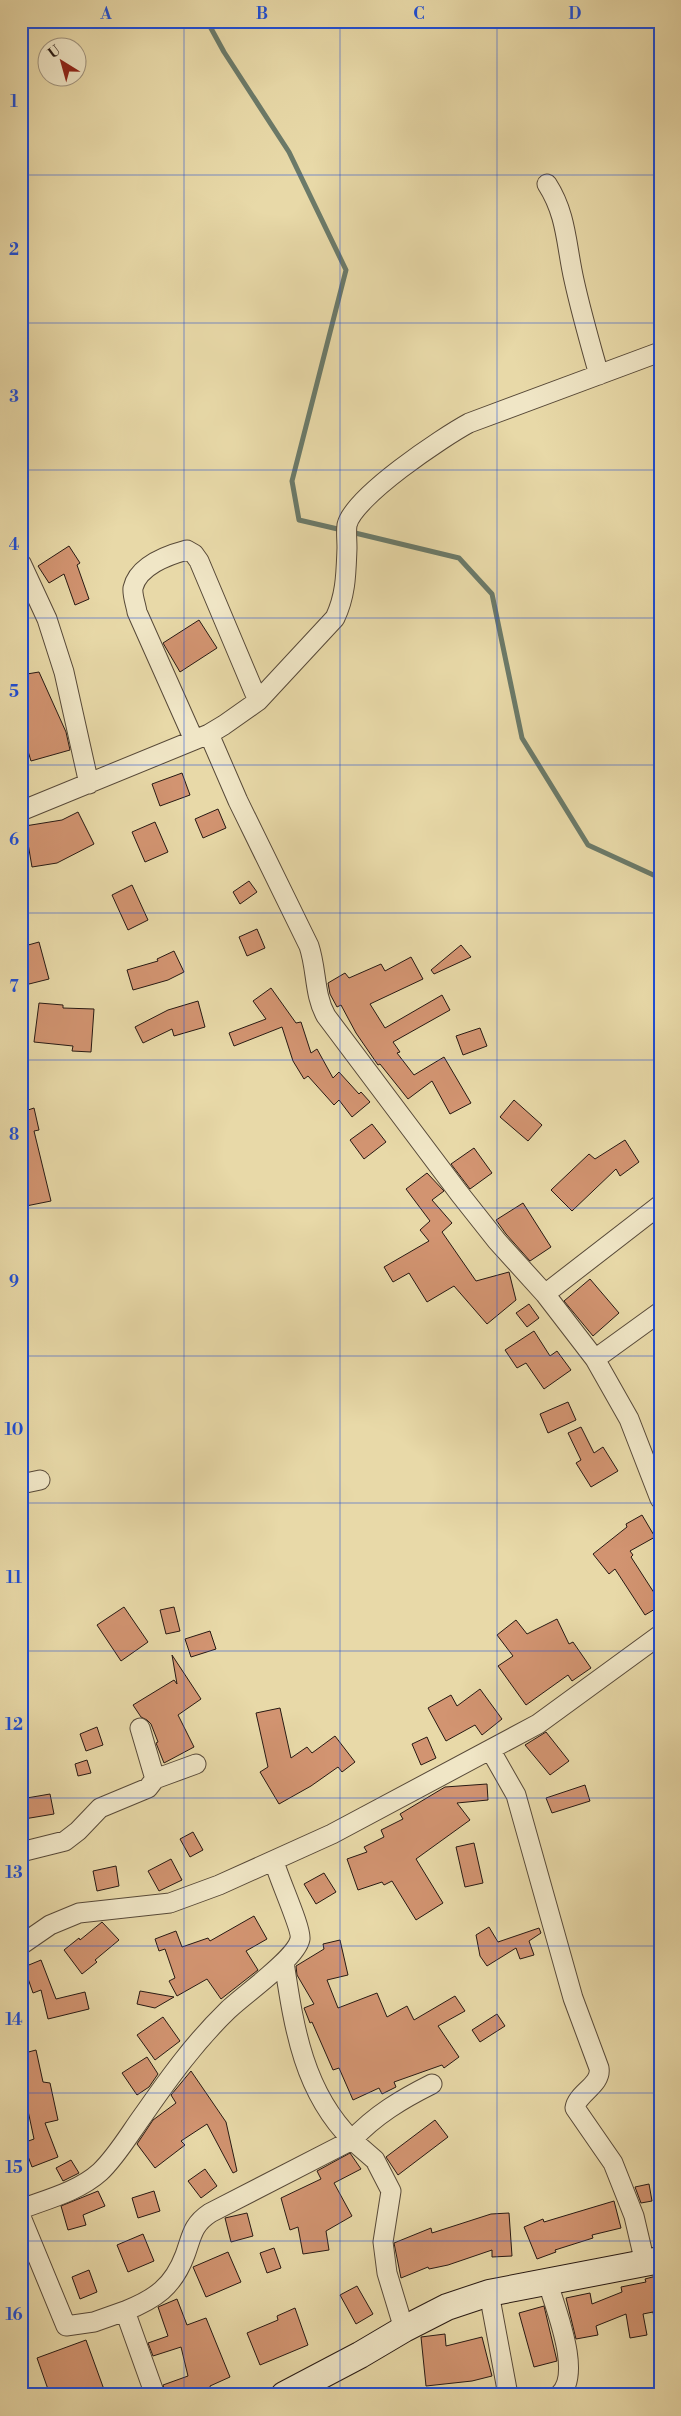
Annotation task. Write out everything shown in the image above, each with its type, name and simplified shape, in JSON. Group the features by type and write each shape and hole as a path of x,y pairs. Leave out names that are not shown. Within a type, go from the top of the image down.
{"street":[{"path":"547,184 556,198 564,221 574,281 599,374"},
{"path":"21,811 202,737 258,700 335,618 342,604 346,588 347,524 356,510 380,487 446,435 469,424 660,352"},
{"path":"258,700 199,561 194,554 187,550 150,566 137,578 133,590 138,612 202,737 238,801 309,946 314,961 319,1002 326,1016 496,1241 545,1294 595,1359 629,1419 660,1499"},
{"path":"21,563 47,619 64,672 89,784"},
{"path":"545,1294 660,1205"},
{"path":"595,1359 660,1312"},
{"path":"21,1484 40,1480"},
{"path":"21,1946 50,1926 79,1913 170,1903 219,1886 332,1834 538,1724 660,1635"},
{"path":"140,1728 156,1779"},
{"path":"284,2395 360,2356 404,2329 447,2307 489,2293 548,2283 652,2261 613,2163 575,2108 579,2100 598,2078 600,2068 573,1998 516,1795 490,1751"},
{"path":"21,1852 65,1841 78,1831 100,1808 148,1788 156,1779 196,1764"},
{"path":"21,2209 76,2187 100,2171 176,2069 227,2010 284,1962 297,1947 300,1939 300,1929 279,1880 274,1861"},
{"path":"284,1962 294,2029 306,2068 334,2122 375,2160 391,2190 383,2242 388,2273 404,2329"},
{"path":"21,2217 66,2326 94,2322 125,2311 159,2295 178,2269 198,2221 352,2140 366,2125 399,2101 432,2084"},
{"path":"548,2283 570,2365 566,2383 559,2395"},
{"path":"489,2293 508,2395"},
{"path":"125,2311 155,2395"}],"building":[{"path":"69,546 80,563 77,565 89,599 75,605 64,574 49,583 38,566"},
{"path":"199,620 217,648 180,672 163,643"},
{"path":"39,672 66,732 70,750 31,761 24,738 21,739 21,675"},
{"path":"182,773 190,795 160,806 152,784"},
{"path":"218,809 226,828 203,838 195,819"},
{"path":"78,812 94,844 57,863 32,867 25,826 62,820"},
{"path":"155,822 168,852 145,862 132,832"},
{"path":"249,881 257,892 240,904 233,892"},
{"path":"132,885 148,920 128,930 112,895"},
{"path":"257,929 265,948 247,956 239,937"},
{"path":"39,942 49,979 25,985 21,969 21,947"},
{"path":"461,945 471,957 434,974 431,970"},
{"path":"174,951 184,972 168,980 133,990 127,970 158,961 157,959"},
{"path":"411,957 423,979 370,1004 385,1028 442,995 450,1010 393,1042 400,1052 397,1053 414,1075 444,1057 471,1103 450,1114 432,1081 408,1099 380,1064 378,1065 356,1033 341,1005 337,1007 330,994 328,983 345,973 349,978 381,964 385,971"},
{"path":"271,988 296,1023 301,1022 311,1053 317,1049 333,1078 339,1072 359,1094 361,1092 370,1102 352,1117 339,1100 334,1105 308,1076 304,1079 293,1061 282,1027 234,1046 229,1033 266,1019 253,1001"},
{"path":"198,1001 205,1027 174,1036 172,1029 143,1043 135,1027 168,1010"},
{"path":"39,1003 63,1005 63,1008 94,1009 91,1052 72,1051 73,1046 34,1042"},
{"path":"480,1028 487,1046 463,1055 456,1036"},
{"path":"514,1100 542,1125 528,1141 500,1117"},
{"path":"21,1102 26,1102 28,1110 34,1108 39,1130 34,1131 51,1201 21,1207"},
{"path":"372,1124 386,1142 364,1159 350,1140"},
{"path":"625,1140 639,1162 620,1176 616,1169 572,1211 551,1190 589,1154 595,1159"},
{"path":"474,1148 492,1173 470,1189 451,1164"},
{"path":"427,1173 444,1191 432,1200 452,1223 442,1232 476,1281 509,1272 516,1300 487,1324 454,1286 427,1302 409,1273 393,1282 384,1267 429,1241 420,1230 430,1221 406,1189"},
{"path":"523,1203 551,1247 530,1261 496,1220"},
{"path":"590,1279 619,1313 593,1336 564,1301"},
{"path":"529,1304 539,1318 527,1327 516,1313"},
{"path":"534,1331 550,1356 557,1351 571,1370 544,1389 526,1363 517,1368 505,1350"},
{"path":"568,1402 576,1420 548,1433 540,1414"},
{"path":"581,1427 594,1453 603,1447 618,1471 591,1487 576,1463 581,1460 568,1433"},
{"path":"642,1515 655,1537 630,1551 633,1555 631,1557 660,1602 660,1606 645,1615 615,1569 609,1574 593,1554 627,1527 626,1524"},
{"path":"124,1607 148,1642 121,1661 97,1625"},
{"path":"174,1607 180,1631 166,1634 160,1610"},
{"path":"557,1619 569,1644 573,1642 591,1668 572,1681 568,1675 526,1705 498,1666 513,1656 497,1635 516,1620 527,1634"},
{"path":"210,1631 216,1649 191,1657 185,1639"},
{"path":"172,1655 201,1699 178,1715 194,1747 164,1763 151,1724 141,1717 133,1705 174,1680 177,1684"},
{"path":"480,1689 502,1719 482,1735 475,1725 446,1741 428,1708 451,1695 457,1706"},
{"path":"280,1708 291,1758 307,1747 312,1753 335,1736 355,1762 342,1772 338,1767 311,1786 279,1804 260,1772 268,1767 256,1713"},
{"path":"97,1727 103,1745 86,1751 80,1734"},
{"path":"546,1732 569,1761 550,1775 525,1745"},
{"path":"427,1737 436,1758 421,1765 412,1744"},
{"path":"87,1760 91,1773 78,1776 75,1764"},
{"path":"487,1784 488,1800 457,1803 470,1820 416,1859 443,1903 416,1920 392,1881 384,1885 382,1882 358,1890 347,1859 367,1852 364,1847 384,1837 381,1830 403,1819 400,1814 445,1787"},
{"path":"585,1785 590,1801 552,1813 546,1798"},
{"path":"50,1794 54,1814 24,1819 21,1799"},
{"path":"193,1832 203,1850 190,1857 180,1839"},
{"path":"474,1843 483,1883 465,1887 456,1847"},
{"path":"171,1859 182,1880 159,1891 148,1871"},
{"path":"116,1866 119,1886 97,1891 93,1871"},
{"path":"324,1873 336,1892 316,1904 304,1884"},
{"path":"254,1916 267,1939 246,1951 258,1970 221,1999 207,1979 177,1996 169,1981 175,1978 165,1949 159,1951 155,1939 176,1931 182,1947 208,1938 210,1941"},
{"path":"102,1922 119,1940 95,1960 97,1962 82,1974 64,1950"},
{"path":"489,1927 498,1942 539,1928 541,1933 529,1941 534,1955 520,1959 516,1948 487,1966 480,1956 476,1935"},
{"path":"340,1940 348,1975 327,1980 338,2008 377,1993 387,2017 407,2006 414,2020 455,1996 465,2011 438,2026 459,2057 444,2068 442,2065 394,2082 396,2087 382,2094 379,2088 353,2100 339,2068 333,2070 312,2022 310,2023 304,2008 314,2004 297,1975 296,1966 324,1949 323,1944"},
{"path":"41,1960 56,1999 85,1992 89,2009 48,2019 41,1990 33,1993 24,1967"},
{"path":"140,1991 174,1997 155,2008 137,2004"},
{"path":"497,2014 505,2026 480,2042 472,2030"},
{"path":"163,2017 180,2041 155,2060 137,2035"},
{"path":"36,2050 43,2082 50,2083 58,2120 45,2123 58,2157 32,2167 23,2143 34,2139 23,2087 21,2088 21,2054"},
{"path":"147,2057 158,2074 149,2087 137,2095 122,2073"},
{"path":"191,2071 226,2122 237,2171 233,2173 207,2124 181,2141 185,2145 155,2168 137,2144 153,2120 176,2103 171,2095"},
{"path":"435,2120 448,2137 398,2175 386,2157"},
{"path":"350,2153 361,2169 334,2183 352,2216 326,2231 329,2250 303,2254 298,2227 290,2230 281,2198 321,2179 317,2171"},
{"path":"71,2160 79,2173 63,2181 56,2168"},
{"path":"205,2169 217,2186 201,2198 188,2181"},
{"path":"649,2184 652,2201 641,2203 635,2187"},
{"path":"98,2191 105,2206 83,2215 86,2225 68,2230 61,2206"},
{"path":"154,2191 160,2211 138,2218 132,2198"},
{"path":"614,2201 621,2228 592,2235 593,2238 555,2250 556,2252 537,2259 524,2227 543,2219 544,2222"},
{"path":"247,2213 253,2236 231,2242 225,2218"},
{"path":"509,2213 512,2256 492,2257 492,2250 448,2265 429,2269 428,2267 401,2278 394,2243 431,2228 432,2233 491,2214"},
{"path":"143,2234 154,2261 128,2272 117,2245"},
{"path":"274,2248 281,2268 267,2273 260,2253"},
{"path":"228,2252 241,2282 206,2297 193,2267"},
{"path":"89,2270 97,2292 80,2299 72,2277"},
{"path":"660,2275 660,2317 654,2318 653,2312 643,2314 647,2335 630,2338 626,2314 596,2326 598,2335 576,2339 566,2298 590,2293 592,2304 622,2292 621,2287 646,2282 645,2279"},
{"path":"357,2286 373,2314 356,2324 340,2295"},
{"path":"177,2299 187,2325 206,2318 230,2377 210,2386 211,2392 201,2395 166,2395 163,2385 188,2376 181,2347 153,2356 148,2343 168,2336 158,2307"},
{"path":"544,2306 557,2361 534,2367 519,2313"},
{"path":"295,2308 308,2345 260,2365 247,2333 278,2320 277,2316"},
{"path":"445,2334 446,2346 482,2337 492,2376 472,2381 426,2386 421,2337"},
{"path":"86,2340 106,2395 50,2395 37,2358"}],"waterway":[{"path":"207,21 224,52 289,152 346,270 292,481 299,520 342,530"},
{"path":"351,532 459,558 492,594 522,738 588,845 660,878"}]}
